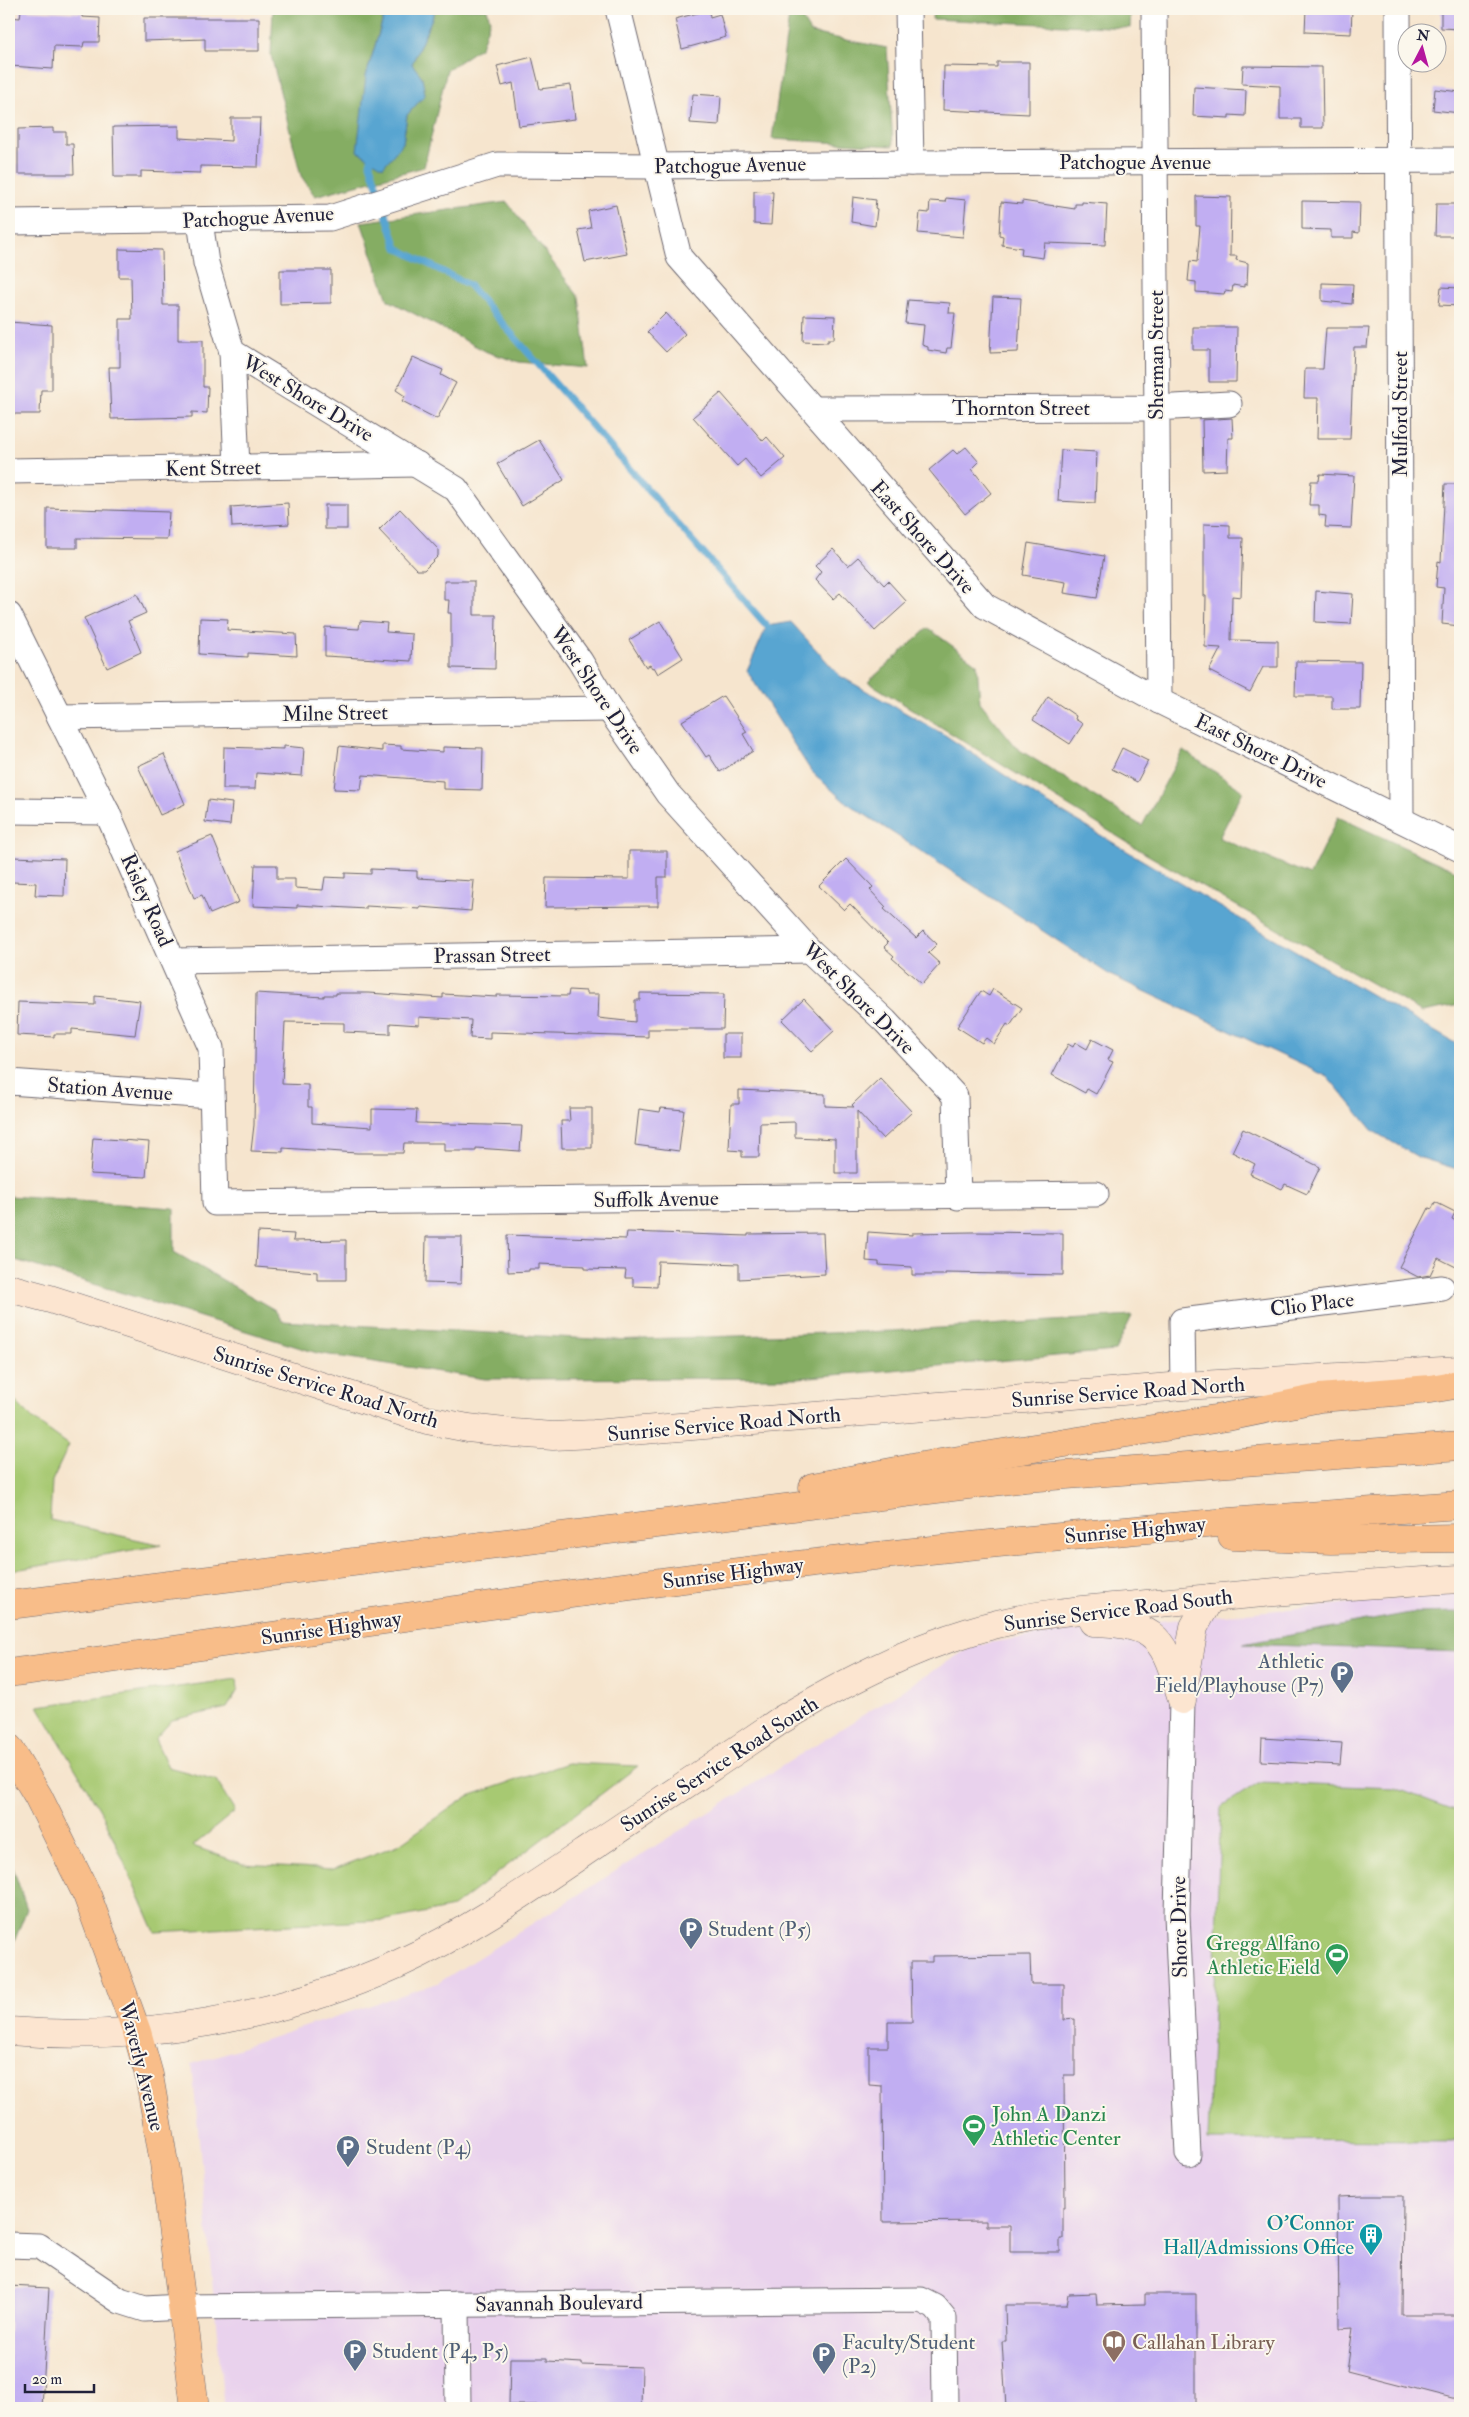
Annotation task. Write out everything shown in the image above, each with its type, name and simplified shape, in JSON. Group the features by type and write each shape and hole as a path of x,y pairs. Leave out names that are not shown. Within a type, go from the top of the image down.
{"main road":[{"name":"Sunrise Service Road North","path":"9,1288 50,1299 388,1409 468,1428 553,1436 648,1431 1183,1386 1460,1370"},
{"path":"595,1530 937,1463 1227,1417 1320,1398 1431,1389 1460,1384"},
{"path":"9,1605 595,1530 1025,1478 1460,1446"},
{"name":"Sunrise Highway","path":"9,1673 625,1587 848,1559 1111,1532 1460,1505"},
{"path":"1111,1532 1331,1540 1460,1538"},
{"name":"Sunrise Service Road South","path":"9,2030 85,2035 137,2032 190,2025 272,2008 358,1981 398,1964 466,1929 503,1907 781,1720 848,1682 925,1647 973,1630 1019,1618 1210,1598 1460,1578"},
{"path":"1182,1700 1190,1639 1200,1613 1210,1598"},
{"path":"1019,1618 1120,1623 1146,1630 1156,1638 1170,1660 1182,1700"},
{"name":"Waverly Avenue","path":"9,1748 38,1796 87,1896 137,2032 160,2135 171,2209 181,2307 195,2408"}],"street":[{"name":"East Shore Drive","path":"618,9 679,257 814,409 855,461 985,606 1159,701 1401,819 1460,850"},
{"path":"908,9 911,163"},
{"name":"Sherman Street","path":"1154,9 1159,701"},
{"name":"Mulford Street","path":"1398,9 1401,819"},
{"name":"Patchogue Avenue","path":"9,222 330,218 497,165 656,166 1460,160"},
{"name":"West Shore Drive","path":"200,221 206,263 232,352 456,489 580,661 608,709 668,794 809,950 885,1021 955,1096 958,1197"},
{"path":"232,352 237,467"},
{"name":"Thornton Street","path":"814,409 1156,408 1228,404"},
{"name":"Kent Street","path":"9,471 417,464"},
{"name":"Risley Road","path":"9,615 107,812 212,1048 211,1096 216,1203"},
{"name":"Milne Street","path":"60,717 608,709"},
{"path":"9,811 107,812"},
{"name":"Prassan Street","path":"174,961 809,950"},
{"name":"Station Avenue","path":"9,1082 211,1096"},
{"name":"Suffolk Avenue","path":"216,1203 958,1197 1096,1194"},
{"name":"Clio Place","path":"1183,1386 1182,1321 1442,1288"},
{"name":"Shore Drive","path":"1182,1700 1177,1915 1188,2154"},
{"name":"Savannah Boulevard","path":"9,2245 39,2246 120,2301 145,2309 181,2307 921,2300 935,2307 944,2318 945,2408"},
{"path":"457,2304 458,2408"}],"shaded area":[{"path":"1460,1593 1460,2408 224,2408 192,2064 438,1983 974,1645 1095,1627"}],"green space":[{"path":"273,9 386,9 366,76 403,143 407,115 425,95 422,77 412,64 436,9 487,9 490,20 481,47 447,70 424,167 315,196 301,176 271,55"},
{"path":"790,9 796,9 811,33 887,48 893,146 772,139"},
{"path":"933,9 1131,9 1130,28 932,19"},
{"path":"507,202 579,297 588,368 519,362 487,352 388,300 361,222"},
{"path":"928,628 977,664 980,702 1018,749 1142,826 1183,750 1243,791 1219,838 1310,875 1338,817 1460,873 1460,1005 1422,1012 1146,854 868,682"},
{"path":"9,1196 174,1208 174,1252 275,1310 282,1321 611,1340 891,1331 1132,1316 1115,1351 798,1378 485,1379 317,1353 9,1258"},
{"path":"9,1395 33,1419 69,1445 52,1481 50,1520 162,1545 9,1571"},
{"path":"1460,1612 1460,1652 1243,1644 1410,1613"},
{"path":"237,1679 238,1690 227,1708 172,1720 155,1739 168,1767 216,1780 235,1811 193,1846 243,1864 334,1869 398,1845 468,1796 568,1763 638,1766 453,1907 387,1920 155,1932 104,1817 38,1706"},
{"name":"Gregg Alfano Athletic Field","path":"1258,1783 1395,1788 1460,1812 1460,2141 1208,2140 1221,1807"},
{"path":"9,1856 27,1909 14,1942 9,1942"}],"water":[{"path":"386,9 436,9 412,64 422,77 425,95 407,115 403,143 383,167 357,151 366,76"},
{"path":"791,622 840,676 945,735 1040,799 1239,918 1460,1046 1460,1170 1418,1157 1373,1131 1328,1077 1110,975 844,801 811,771 747,671 767,626"}],"building":[{"path":"1306,9 1352,9 1351,34 1305,32"},
{"path":"1441,9 1460,9 1460,29 1446,28 1446,22 1441,22"},
{"path":"21,10 82,13 82,17 100,18 99,42 84,42 83,47 54,46 53,69 10,66 9,17 20,18"},
{"path":"709,10 710,17 720,14 726,37 682,49 675,19"},
{"path":"144,18 259,18 259,51 205,51 205,39 144,41"},
{"path":"532,57 540,89 571,85 575,119 519,126 513,83 502,86 497,66"},
{"path":"997,62 1029,62 1029,114 943,110 944,66 997,67"},
{"path":"1243,66 1322,67 1323,128 1301,128 1301,119 1280,119 1280,86 1242,84"},
{"path":"1194,87 1246,90 1245,116 1229,115 1229,118 1193,116"},
{"path":"1435,89 1460,92 1460,113 1433,110"},
{"path":"693,94 721,96 719,125 690,123"},
{"path":"231,118 260,118 258,167 200,166 200,173 141,171 141,177 114,177 113,127 179,126 179,138 231,141"},
{"path":"53,128 53,132 66,132 66,144 73,144 74,174 18,174 18,129"},
{"path":"754,191 773,192 771,225 754,224"},
{"path":"1196,196 1231,197 1230,256 1237,256 1236,260 1248,263 1247,285 1244,284 1244,287 1233,285 1232,292 1225,291 1224,294 1196,292 1196,282 1188,281 1190,261 1197,262 1200,226 1196,226"},
{"path":"853,197 876,200 875,226 851,222"},
{"path":"946,198 966,200 963,237 918,233 920,212 929,213 930,201 945,202"},
{"path":"1022,201 1075,209 1075,204 1082,204 1082,202 1107,204 1105,245 1045,243 1043,258 1021,255 1022,248 1002,245 1003,236 999,235 1001,202 1022,204"},
{"path":"1302,201 1360,202 1359,233 1353,232 1353,238 1331,238 1331,230 1302,229"},
{"path":"1436,204 1460,204 1460,236 1435,236"},
{"path":"616,205 627,254 585,262 578,230 591,228 588,211"},
{"path":"119,249 162,250 163,305 178,305 178,340 203,340 203,387 208,387 207,413 192,412 192,417 111,419 109,367 120,367 120,319 132,319 131,277 119,277"},
{"path":"280,270 331,270 331,303 280,304"},
{"path":"1322,283 1353,284 1352,304 1322,301"},
{"path":"1441,287 1460,288 1460,306 1439,305"},
{"path":"993,297 1021,298 1018,352 990,353"},
{"path":"908,300 950,303 949,313 955,313 951,348 947,348 946,353 928,350 928,347 922,345 924,325 905,323"},
{"path":"666,313 685,334 666,352 647,332"},
{"path":"804,315 835,316 834,339 828,339 828,342 803,341"},
{"path":"9,322 52,325 52,390 41,390 40,414 9,414"},
{"path":"1193,327 1237,327 1236,382 1209,382 1209,350 1193,350"},
{"path":"1326,328 1369,328 1367,347 1354,347 1350,439 1317,439 1318,398 1304,398 1305,369 1323,369"},
{"path":"413,357 443,370 441,375 456,383 437,419 402,401 405,396 396,390"},
{"path":"721,393 763,441 767,437 785,458 761,478 745,459 737,466 693,417"},
{"path":"1232,418 1233,438 1228,438 1227,470 1203,471 1202,420"},
{"path":"539,440 564,480 522,506 497,464"},
{"path":"966,447 979,462 972,469 991,493 965,514 929,470 953,450 957,454"},
{"path":"1061,450 1097,452 1095,503 1058,501"},
{"path":"1320,474 1354,476 1351,528 1325,527 1326,516 1319,515 1319,505 1309,505 1311,481 1319,481"},
{"path":"1445,484 1460,484 1460,626 1442,624 1444,588 1436,587 1438,561 1441,562"},
{"path":"288,503 289,524 232,527 231,507"},
{"path":"325,505 347,505 347,529 325,529"},
{"path":"47,508 169,512 167,539 77,538 77,548 47,548"},
{"path":"400,509 438,549 438,556 424,570 417,570 379,530"},
{"path":"1204,524 1230,525 1230,538 1243,538 1241,597 1232,596 1231,640 1278,641 1278,667 1263,667 1250,692 1209,671 1221,648 1205,647"},
{"path":"1028,543 1104,556 1097,598 1064,593 1066,582 1023,575"},
{"path":"833,549 848,566 858,557 884,585 888,581 907,602 875,631 840,593 833,599 815,580 821,572 815,566"},
{"path":"444,581 474,581 474,615 496,615 495,669 451,668 451,613 448,613 449,600 444,600"},
{"path":"1316,591 1353,594 1351,624 1315,622"},
{"path":"137,594 146,613 128,621 141,652 107,668 84,618"},
{"path":"200,618 228,619 227,630 296,634 297,656 248,653 248,657 199,654"},
{"path":"360,621 387,623 386,632 412,634 411,661 325,656 325,627 359,629"},
{"path":"660,621 683,658 658,674 654,667 652,668 650,665 646,667 629,640"},
{"path":"1296,661 1361,662 1360,709 1332,709 1332,696 1295,696"},
{"path":"723,696 747,732 743,734 753,751 720,772 709,755 706,757 682,721"},
{"path":"1048,697 1076,716 1075,719 1083,724 1070,744 1033,720"},
{"path":"382,745 401,746 401,749 443,752 443,747 483,748 482,790 443,789 443,781 363,775 361,790 334,789 339,746 382,751"},
{"path":"284,746 304,748 302,776 256,773 255,789 223,789 224,747 284,749"},
{"path":"1122,748 1148,761 1137,782 1112,769"},
{"path":"164,754 185,804 160,815 138,766"},
{"path":"208,800 232,803 230,825 205,822"},
{"path":"212,836 239,902 210,914 202,895 194,898 175,851"},
{"path":"629,851 667,851 667,877 658,877 658,906 545,907 546,878 629,879"},
{"path":"13,857 65,859 64,896 35,895 36,883 12,882"},
{"path":"846,859 873,887 870,890 886,907 884,909 916,938 923,931 937,944 928,953 940,964 922,984 892,958 894,956 884,947 888,943 850,904 844,910 819,886"},
{"path":"255,865 277,865 277,879 295,879 295,888 323,890 325,877 345,878 345,873 371,874 371,869 417,871 417,878 474,881 471,911 420,907 420,909 366,906 366,909 297,905 297,908 253,906"},
{"path":"993,989 1022,1008 1010,1026 1007,1024 994,1044 986,1038 982,1043 957,1027 981,991 989,996"},
{"path":"569,990 586,991 586,994 599,994 598,1018 635,1022 635,1000 640,1000 640,993 724,994 723,1029 648,1029 648,1037 490,1032 490,1039 470,1038 471,1020 419,1017 419,1025 390,1023 390,1034 344,1032 344,1023 285,1022 282,1084 308,1085 308,1107 312,1107 312,1123 372,1127 372,1109 417,1110 416,1123 522,1126 520,1151 476,1148 476,1151 444,1151 444,1143 404,1143 403,1153 357,1153 283,1148 283,1152 251,1151 254,1125 256,993 324,997 324,995 336,995 336,993 368,993 443,998 443,994 497,997 497,995 568,996"},
{"path":"95,996 140,1001 135,1035 72,1029 72,1034 54,1034 54,1037 17,1035 18,1002 95,1005"},
{"path":"804,999 834,1031 812,1051 782,1020"},
{"path":"723,1034 741,1034 741,1058 723,1058"},
{"path":"1092,1039 1113,1050 1108,1060 1113,1062 1096,1094 1087,1089 1085,1093 1052,1075 1068,1044 1073,1047 1075,1042 1087,1049"},
{"path":"880,1078 912,1112 883,1139 857,1111 857,1173 835,1173 835,1139 795,1137 795,1122 760,1123 759,1157 742,1157 742,1151 729,1150 731,1104 739,1104 739,1090 825,1094 825,1106 854,1107 852,1105"},
{"path":"569,1108 592,1108 592,1148 562,1148 561,1121 570,1121"},
{"path":"661,1108 684,1110 679,1151 635,1145 639,1109 660,1112"},
{"path":"1243,1129 1320,1167 1307,1194 1285,1184 1282,1189 1250,1174 1255,1164 1232,1152"},
{"path":"93,1138 149,1142 146,1177 90,1174"},
{"path":"1435,1202 1455,1212 1452,1219 1460,1223 1460,1269 1438,1258 1430,1275 1418,1277 1399,1267 1429,1208 1432,1209"},
{"path":"258,1232 294,1234 293,1241 346,1240 346,1280 317,1280 317,1272 256,1267"},
{"path":"627,1232 748,1236 748,1234 823,1233 825,1274 739,1279 739,1264 658,1261 657,1287 633,1286 633,1278 625,1278 626,1270 585,1269 585,1266 539,1264 539,1269 508,1272 507,1235 626,1239"},
{"path":"868,1232 912,1235 912,1233 973,1232 1063,1233 1063,1275 945,1273 945,1275 912,1275 912,1267 879,1265 879,1262 866,1261"},
{"path":"426,1237 462,1237 461,1284 425,1283"},
{"path":"1262,1738 1342,1743 1340,1765 1261,1761"},
{"name":"John A Danzi Athletic Center","path":"1030,1955 1031,1984 1064,1984 1064,2020 1075,2019 1075,2075 1064,2075 1065,2208 1063,2208 1063,2239 1060,2239 1060,2252 1010,2252 1010,2226 986,2226 986,2221 883,2222 882,2086 869,2085 869,2047 888,2047 888,2022 912,2022 911,1962 932,1962 932,1956"},
{"name":"O'Connor Hall/Admissions Office","path":"1403,2196 1402,2315 1460,2315 1460,2400 1347,2371 1353,2327 1339,2328 1338,2197"},
{"path":"9,2286 49,2288 42,2408 9,2408"},
{"path":"1096,2293 1097,2305 1145,2304 1145,2294 1196,2294 1196,2408 1006,2408 1002,2341 1006,2341 1005,2305 1067,2305 1069,2294"},
{"path":"510,2358 547,2358 547,2361 582,2363 582,2365 642,2367 641,2408 561,2408 561,2405 509,2405"}],"waterway":[{"path":"373,152 370,164 397,248 469,285 773,633"}],"place":[{"name":"Athletic Field/Playhouse (P7)","path":"1342,1694"},
{"name":"Student (P5)","path":"691,1950"},
{"name":"Gregg Alfano Athletic Field","path":"1337,1976"},
{"name":"John A Danzi Athletic Center","path":"974,2147"},
{"name":"Student (P4)","path":"348,2168"},
{"name":"O'Connor Hall/Admissions Office","path":"1371,2256"},
{"name":"Callahan Library","path":"1114,2363"},
{"name":"Student (P4, P5)","path":"355,2372"},
{"name":"Faculty/Student (P2)","path":"824,2375"}]}
